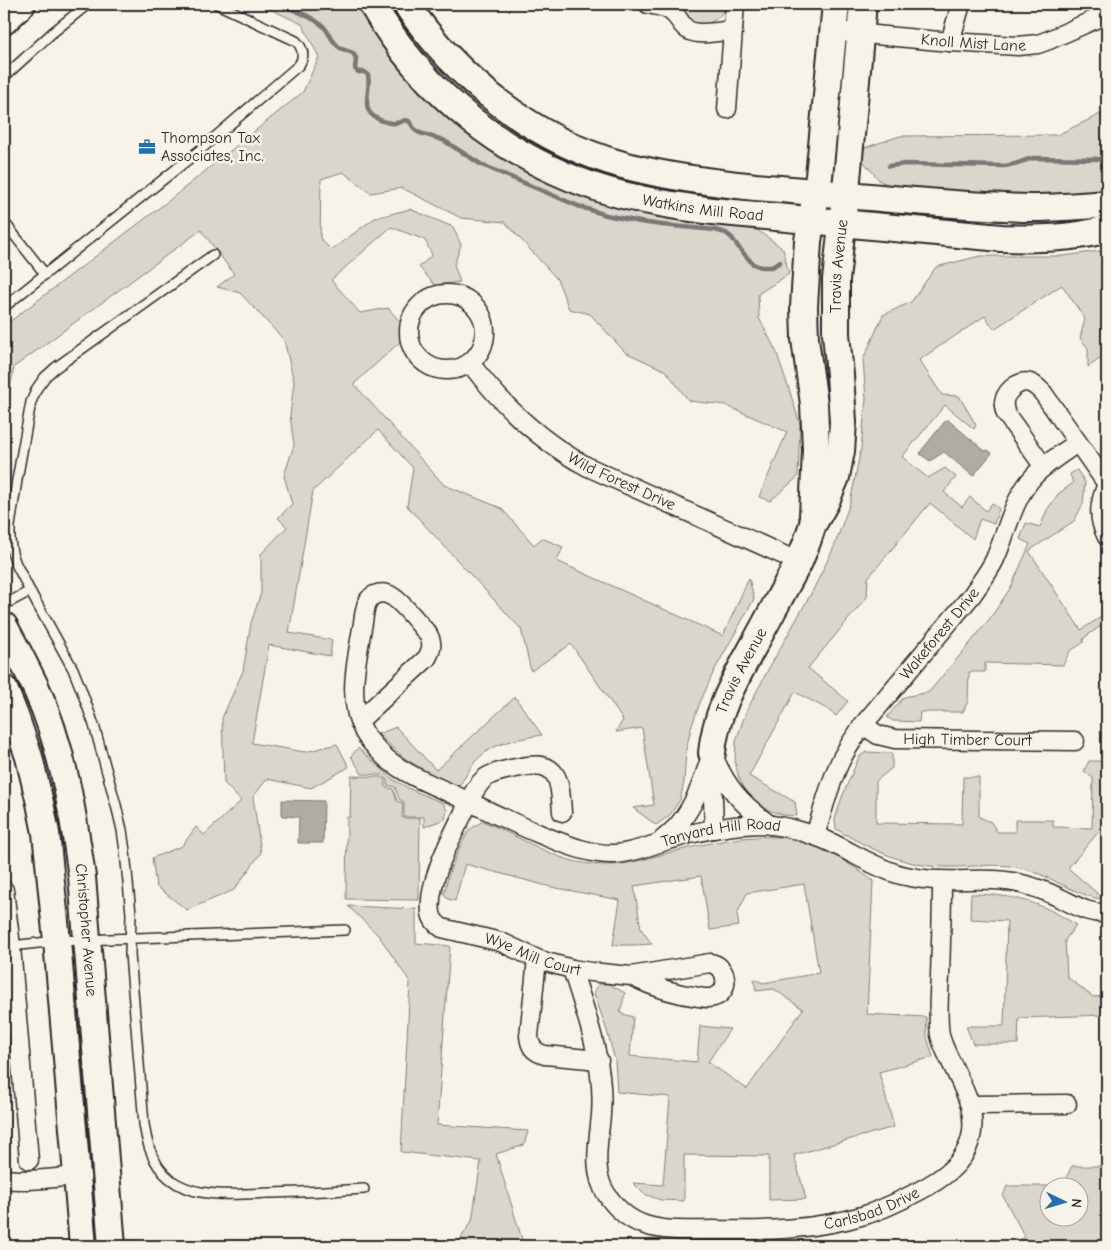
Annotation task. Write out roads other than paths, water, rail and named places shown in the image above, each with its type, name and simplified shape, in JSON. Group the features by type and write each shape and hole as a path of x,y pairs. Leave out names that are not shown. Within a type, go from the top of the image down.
{"street":[{"path":"4,21 22,4"},
{"name":"Watkins Mill Road","path":"372,4 393,39 416,67 443,96 492,136 516,152 544,166 608,191 642,200 712,211 957,234 1029,239 1089,234 1107,229"},
{"name":"Watkins Mill Road","path":"406,4 438,46 459,68 510,111 565,143 622,165 676,178 846,196 1030,208 1107,204"},
{"path":"648,4 672,11 684,28 689,31 701,33 733,30"},
{"path":"727,109 735,4"},
{"name":"Travis Avenue","path":"813,524 816,450 814,404 805,338 804,307 808,241 816,193 836,4"},
{"name":"Travis Avenue","path":"714,829 712,753 717,721 737,675 799,562 813,524 826,501 836,477 841,451 843,422 836,334 836,280 846,196 863,4"},
{"path":"950,42 961,4"},
{"name":"Knoll Mist Lane","path":"834,31 1008,46 1038,44 1107,14"},
{"path":"443,294 456,294 467,299 477,307 483,318 486,330 484,343 479,354 470,363 459,368 446,370 434,368 414,352 410,340 409,327 413,315 420,304 431,297 443,294"},
{"name":"Wild Forest Drive","path":"470,363 486,384 527,424 572,459 799,562"},
{"path":"1044,467 1006,414 1004,406 1008,393 1024,382 1036,386 1043,393 1107,484 1101,497 1100,508 1100,518 1107,537"},
{"name":"Wakeforest Drive","path":"815,836 840,761 851,742 863,725 972,595 995,558 1011,515 1024,490 1034,476 1077,443"},
{"name":"Tanyard Hill Road","path":"359,721 427,658 432,646 428,634 398,601 388,594 379,594 371,598 365,611 355,674 355,704 359,721 364,733 372,744 387,758 412,774 552,839 589,851 614,854 638,850 684,835 714,829 760,824 770,825 815,836 882,869 914,878 942,881 986,879 1023,884 1042,890 1087,911 1107,913"},
{"name":"Christopher Avenue","path":"4,626 36,688 60,756 68,789 82,877 87,940 91,1174 83,1246"},
{"name":"Christopher Avenue","path":"4,689 29,756 40,803 49,852 57,941 91,1174 112,1246"},
{"name":"High Timber Court","path":"863,725 878,735 895,739 1075,741"},
{"path":"712,753 717,766 734,794 770,825"},
{"path":"661,842 679,824 694,799 702,783 712,753"},
{"path":"469,802 481,782 488,776 514,769 544,766 550,769 558,782 562,812"},
{"name":"Wye Mill Court","path":"469,802 436,874 431,905 432,918 436,924 447,930 500,942 537,959 572,969 631,976"},
{"name":"Carlsbad Drive","path":"572,969 599,1060 602,1091 598,1158 599,1176 605,1192 615,1206 644,1225 679,1230 775,1230 837,1222 886,1207 942,1177 962,1157 970,1141 972,1121 970,1105 940,1036 942,881"},
{"path":"4,890 11,946 29,1160"},
{"path":"537,959 529,1036 533,1049 545,1055 599,1060"},
{"path":"970,1105 1067,1104"},
{"path":"4,1179 26,1180 91,1174"}],"lane":[{"path":"4,77 52,33 88,4"},
{"path":"4,307 200,150 301,62 302,50 296,41 218,4"},
{"path":"4,222 45,274"},
{"path":"213,256 56,368 45,377 37,388 28,416 10,526 12,553 30,591 73,669 94,725 122,830 131,914 130,954 146,1136 156,1163 172,1180 188,1189 211,1194 364,1189"},
{"path":"4,605 30,591"},
{"path":"11,946 57,941 345,930"}],"waterway":[{"path":"278,4 317,21 339,47 353,53 356,58 355,69 368,75 367,103 371,114 376,118 391,123 409,121 416,131 443,140 482,165 578,206 606,215 640,222 715,230 726,233 753,264 761,267 772,267 780,262"},
{"path":"889,166 905,164 1004,166 1034,158 1107,158"}],"place":[{"name":"Thompson Tax Associates, Inc.","path":"147,147"}]}
